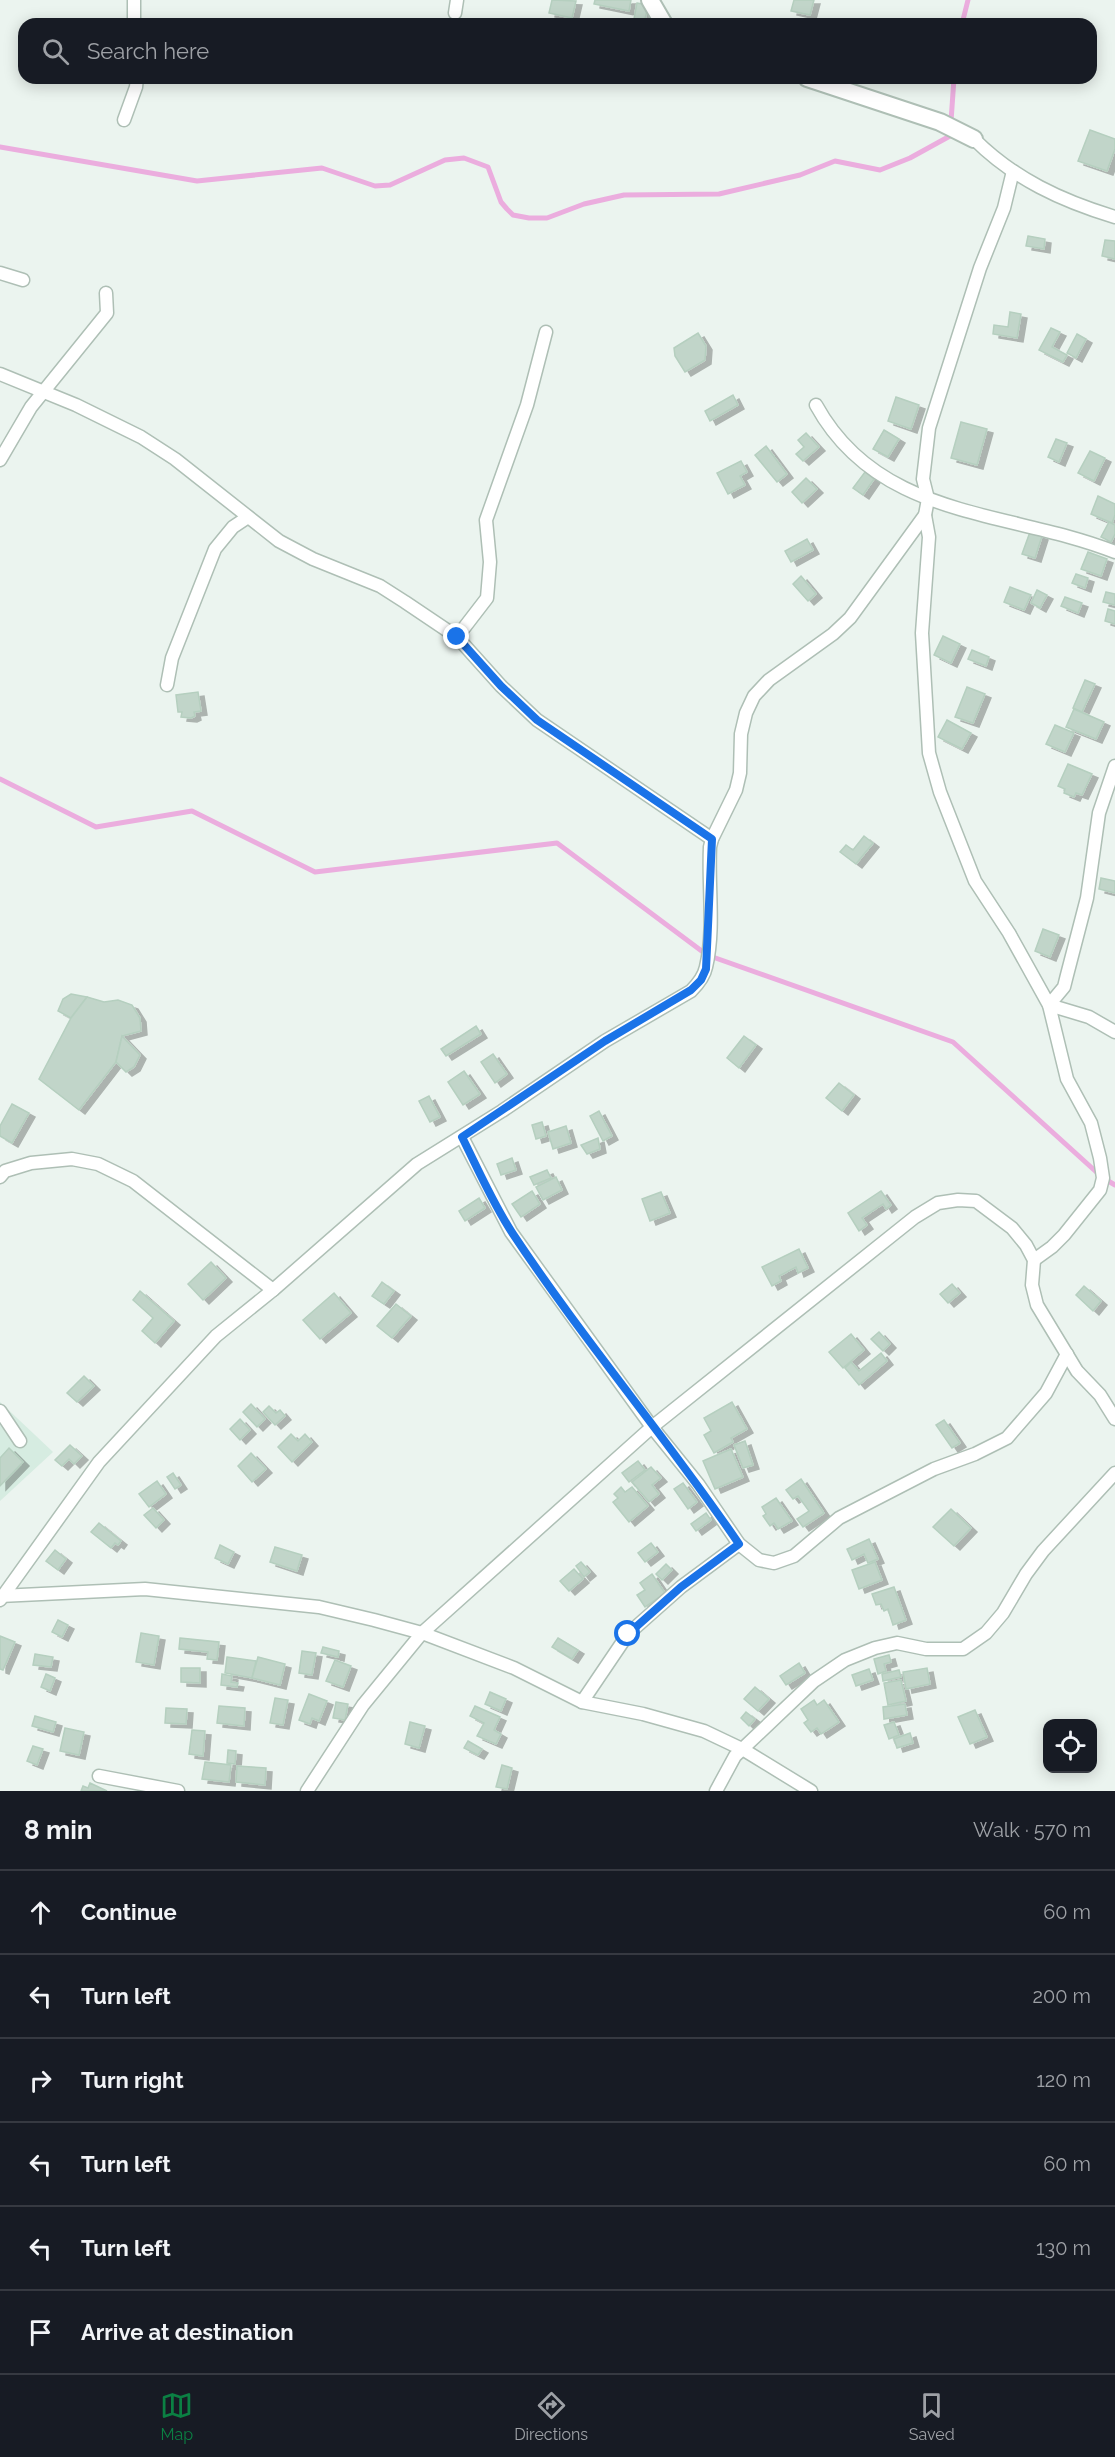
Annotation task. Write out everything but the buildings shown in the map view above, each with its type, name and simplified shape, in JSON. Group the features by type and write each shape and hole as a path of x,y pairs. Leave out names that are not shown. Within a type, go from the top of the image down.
{"street":[{"path":"134,0 134,18"},
{"path":"455,13 457,0"},
{"path":"650,0 660,18"},
{"path":"124,120 136,84"},
{"path":"825,84 940,122 974,139 991,156 1042,189 1082,207 1115,218"},
{"path":"1012,171 1004,208 980,268 929,428 923,478 928,499 925,514 929,537 922,633 929,753 940,792 975,881 1009,933 1049,1005 1067,1079 1097,1139 1103,1178 1100,1190 1064,1235 1034,1260"},
{"path":"0,273 23,280"},
{"path":"0,460 31,407 107,313 106,293"},
{"path":"457,637 487,598 490,562 486,520 527,405 546,332"},
{"path":"0,374 111,421 141,437 175,459 279,541 313,559 380,586 457,637 501,686 537,720 712,839"},
{"path":"816,405 823,419 857,457 898,485 928,499 1014,525 1088,542 1115,552"},
{"path":"1,1597 73,1496 129,1427 216,1336 273,1290 417,1164 462,1137 605,1041 691,990 701,980 706,969 709,935 712,839 736,790 740,773 741,734 746,713 754,696 769,680 833,634 850,618 925,514"},
{"path":"168,685 172,658 215,549 233,527 248,518"},
{"path":"1049,1005 1064,987 1087,898 1099,813 1115,766"},
{"path":"1049,1005 1089,1017 1115,1032"},
{"path":"462,1137 511,1232 652,1427 698,1484 739,1544 759,1560 774,1563 794,1556 839,1518 934,1468 975,1454 1007,1438 1046,1393 1067,1354"},
{"path":"0,1177 5,1171 31,1163 72,1159 98,1164 133,1181 273,1290"},
{"path":"307,1791 363,1705 422,1633 472,1586 652,1427 915,1217 938,1203 958,1200 976,1201 1012,1228 1026,1245 1034,1260 1032,1293 1077,1371 1100,1395 1115,1419"},
{"path":"0,1411 20,1440"},
{"path":"716,1791 735,1756 814,1682 846,1660 875,1648 897,1643 926,1649 953,1650 972,1645 1003,1613 1026,1574 1043,1551 1115,1473"},
{"path":"582,1702 628,1634 681,1587 739,1544"},
{"path":"1,1597 145,1590 319,1607 422,1633 514,1668 582,1702 642,1714 704,1731 744,1750 811,1791"},
{"path":"99,1776 178,1791"}],"shaded area":[{"path":"0,1402 53,1452 0,1501"}],"waterway":[{"path":"964,18 968,0"},
{"path":"0,147 197,181 322,168 375,186 390,185 445,160 464,158 488,167 501,202 513,215 547,218 584,204 624,195 719,194 800,175 835,161 880,170 910,158 950,136 954,84"},
{"path":"0,779 96,827 192,811 315,872 557,843 707,955 953,1042 1103,1178 1115,1185"}],"route":[{"path":"457,637 501,686 537,720 712,839 709,865 709,935 706,969 701,980 670,1004 605,1041 462,1137 511,1232 652,1427 698,1484 739,1544 681,1587 628,1634"}]}
